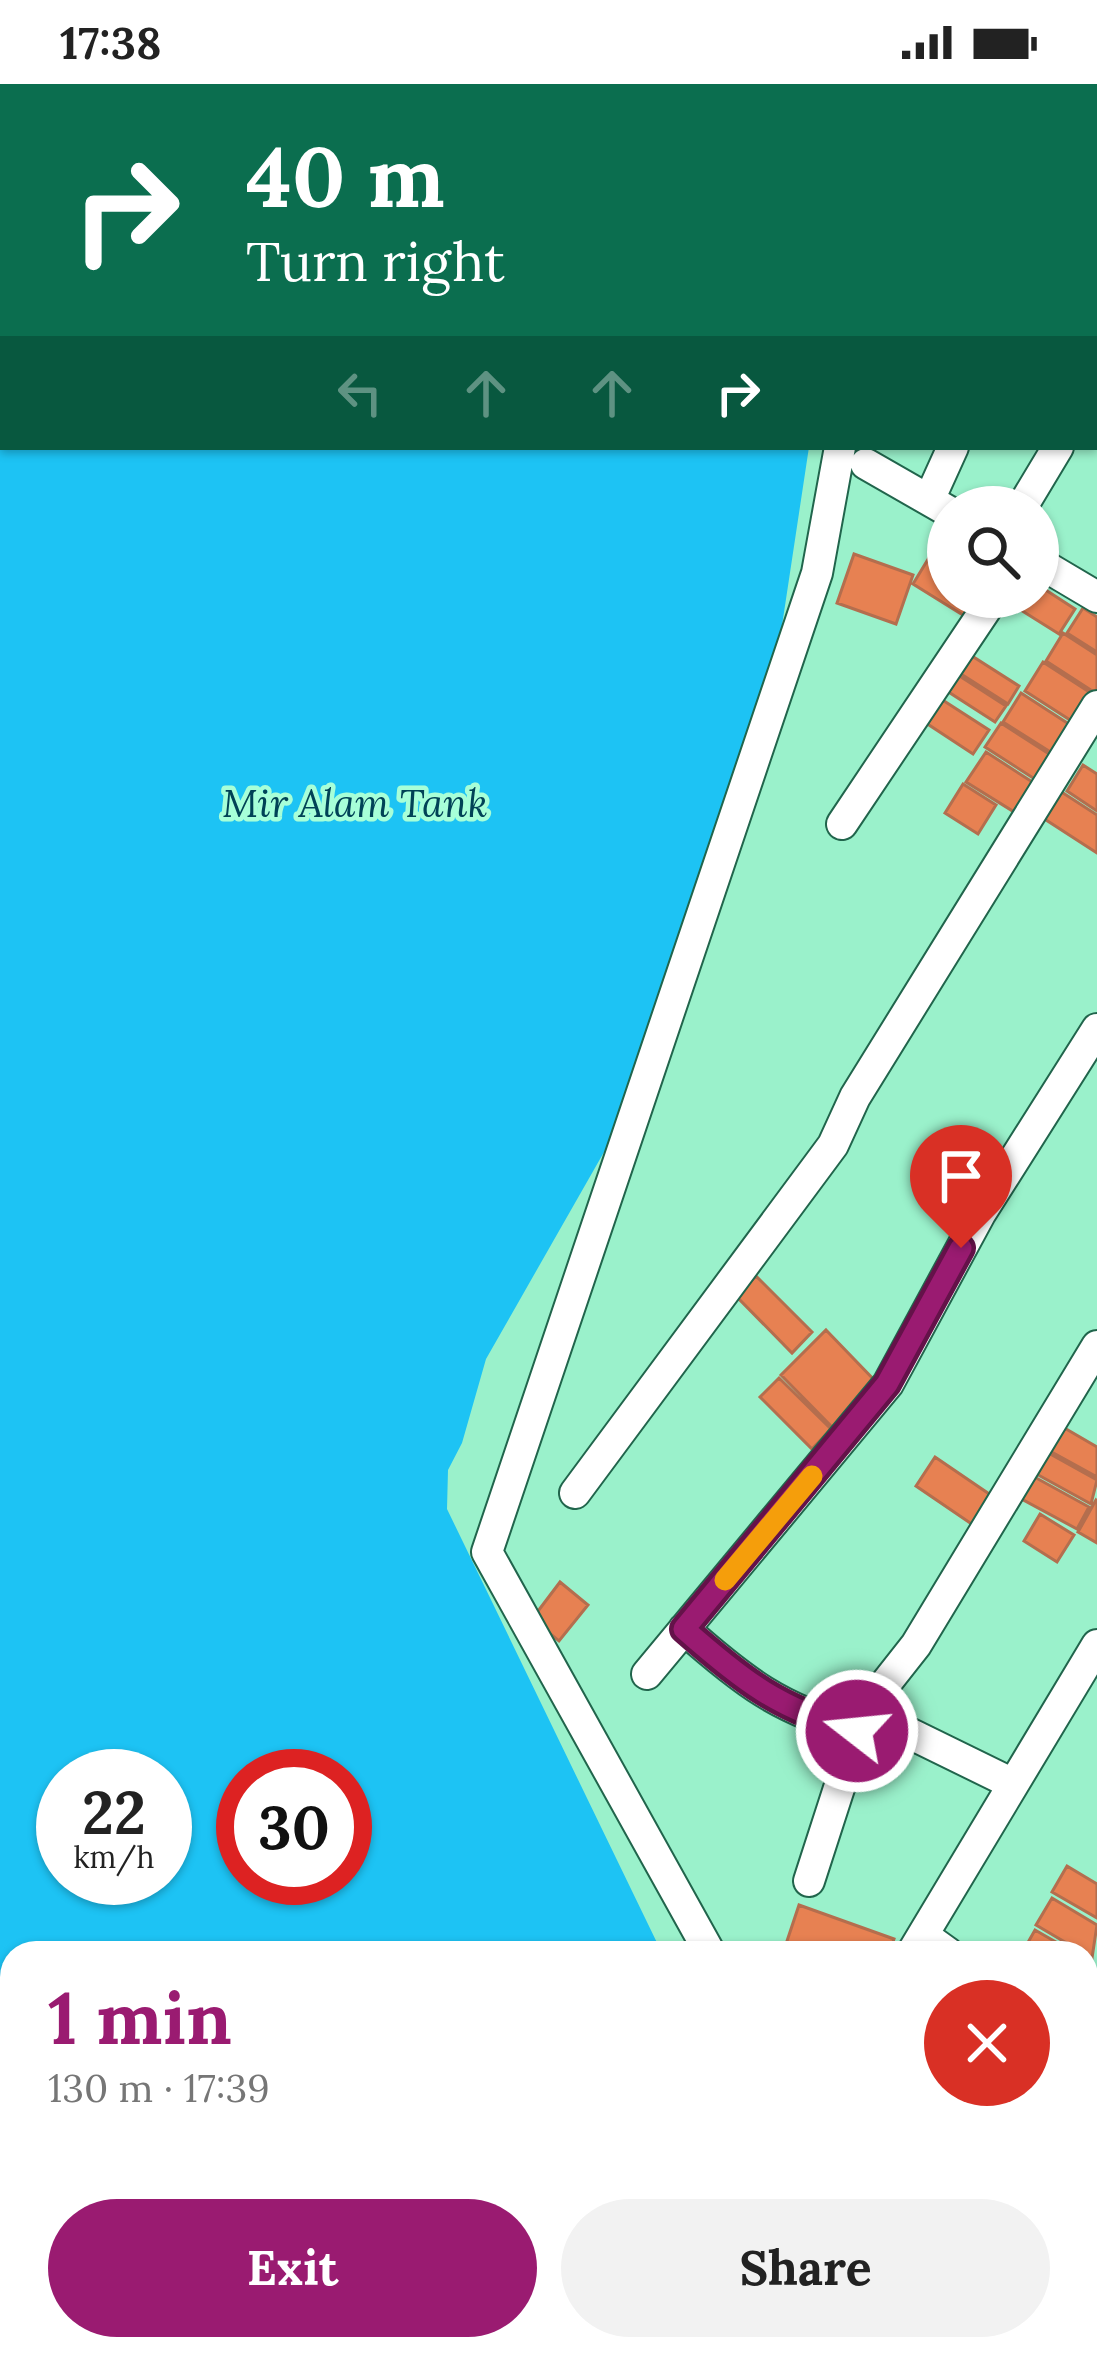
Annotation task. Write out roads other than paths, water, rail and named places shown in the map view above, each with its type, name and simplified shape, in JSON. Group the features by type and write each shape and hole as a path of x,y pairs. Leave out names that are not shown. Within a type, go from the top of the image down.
{"street":[{"path":"943,486 951,450"},
{"path":"1035,486 1056,450"},
{"path":"703,1941 487,1552 853,456 927,499"},
{"path":"1059,574 1097,597"},
{"path":"842,824 980,618"},
{"path":"575,1492 833,1144 855,1097 1097,706"},
{"path":"647,1673 887,1384 980,1214 1097,1029"},
{"path":"809,1881 860,1721 916,1645 1097,1346"},
{"path":"684,1629 764,1696 799,1715 860,1721 1011,1784"},
{"path":"931,1941 1011,1784 1097,1645"}],"water":[{"name":"Mir Alam Tank","path":"0,450 809,450 778,652 624,1117 486,1359 462,1443 448,1470 447,1509 656,1941 0,1941"}]}
